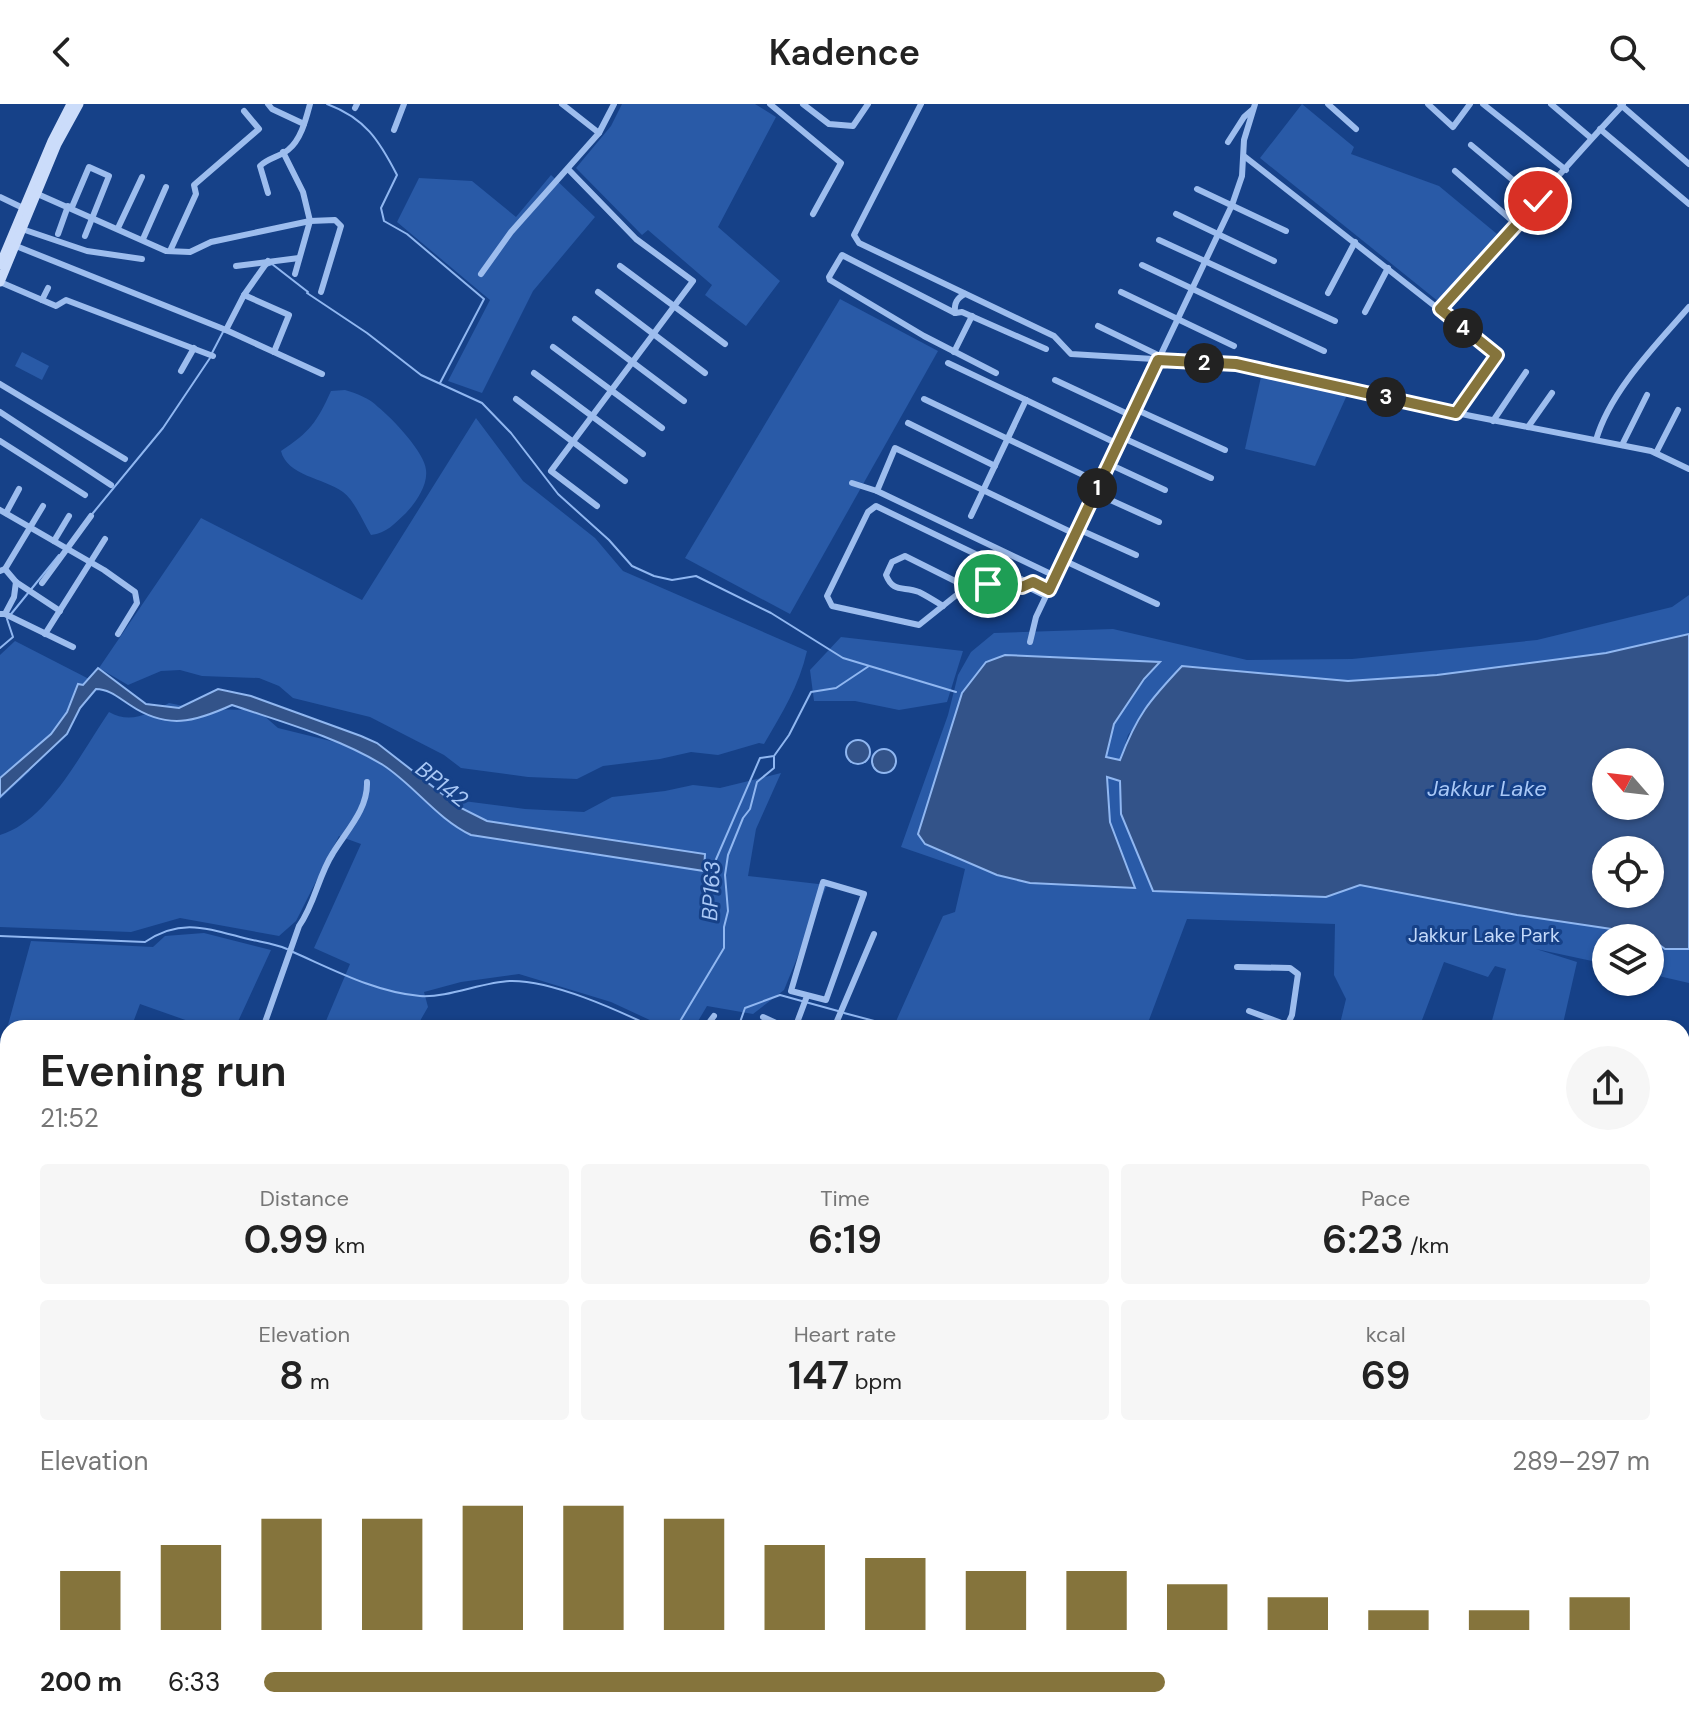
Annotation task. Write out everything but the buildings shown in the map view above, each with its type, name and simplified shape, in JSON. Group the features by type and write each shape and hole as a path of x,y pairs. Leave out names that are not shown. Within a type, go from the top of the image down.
{"main road":[{"path":"0,282 16,246 52,141 71,104"},
{"path":"0,265 23,208 79,104"}],"street":[{"path":"268,104 272,109 304,124"},
{"path":"268,193 260,166 283,152 299,137 310,104"},
{"path":"394,130 404,104"},
{"path":"562,104 599,133"},
{"path":"481,274 511,232 599,133 614,104"},
{"path":"770,104 841,163 813,214"},
{"path":"803,104 829,124 853,126 868,104"},
{"path":"921,104 854,235 859,243 1054,336 1071,354 1236,364 1493,421 1622,445 1656,453 1688,467"},
{"path":"1328,104 1356,129"},
{"path":"1428,104 1453,127 1470,104"},
{"path":"1483,104 1566,170"},
{"path":"1551,104 1591,138"},
{"path":"1440,309 1622,105 1689,164"},
{"path":"1228,142 1254,107"},
{"path":"1030,642 1031,631 1047,593 1232,205 1242,176 1244,140 1254,107"},
{"path":"170,251 196,194 194,185 259,129 244,111"},
{"path":"1600,129 1689,204"},
{"path":"1471,145 1538,201"},
{"path":"283,152 303,192 310,221 295,274"},
{"path":"1244,156 1497,355 1456,413"},
{"path":"58,234 93,157"},
{"path":"85,236 109,176 89,167"},
{"path":"568,169 636,239 693,281 551,471 597,506"},
{"path":"1455,171 1516,224"},
{"path":"118,228 142,177"},
{"path":"143,239 166,187"},
{"path":"1197,189 1286,231"},
{"path":"33,192 170,251 190,252 211,242 310,221 335,220 341,226 321,292"},
{"path":"0,197 23,208"},
{"path":"1176,214 1274,261"},
{"path":"22,229 87,251 142,259"},
{"path":"1159,240 1335,321"},
{"path":"1328,293 1355,242"},
{"path":"16,246 224,329 322,374"},
{"path":"996,373 830,280 842,255 958,312 1046,349"},
{"path":"236,266 266,265 299,258"},
{"path":"224,329 266,265"},
{"path":"1142,265 1324,351"},
{"path":"620,266 725,344"},
{"path":"1365,312 1388,268"},
{"path":"0,282 56,306 66,300 210,354"},
{"path":"42,300 48,288"},
{"path":"598,292 705,373"},
{"path":"1121,292 1234,346"},
{"path":"958,312 954,306 965,294"},
{"path":"244,295 289,315 274,352"},
{"path":"1596,440 1601,424 1638,365 1689,307"},
{"path":"954,352 972,316"},
{"path":"575,319 684,401"},
{"path":"1098,326 1159,358"},
{"path":"553,347 662,428"},
{"path":"181,371 194,348"},
{"path":"948,363 1026,400 1211,478"},
{"path":"1493,421 1526,372"},
{"path":"534,373 643,454"},
{"path":"1055,380 1225,450"},
{"path":"0,384 125,459"},
{"path":"1528,427 1552,393"},
{"path":"1622,445 1647,395"},
{"path":"516,399 625,481"},
{"path":"924,399 1100,483"},
{"path":"971,516 1026,400"},
{"path":"1656,453 1678,410"},
{"path":"0,412 111,485"},
{"path":"908,423 995,466"},
{"path":"0,441 85,495"},
{"path":"877,491 895,448 1136,555"},
{"path":"1109,464 1165,490"},
{"path":"852,483 877,491 1055,576"},
{"path":"19,489 3,512 92,563 135,592 138,597 134,608 118,634"},
{"path":"1095,493 1159,522"},
{"path":"43,506 3,570 60,611"},
{"path":"990,561 984,573 924,623 913,625 832,606 828,602 827,596 868,512 880,507 990,561 1028,583 1030,588 1047,593"},
{"path":"54,541 69,516"},
{"path":"42,583 91,516"},
{"path":"45,634 105,539"},
{"path":"943,606 916,591 898,590 889,585 886,575 892,562 905,556 967,587"},
{"path":"1063,560 1157,604"},
{"path":"979,589 988,584 996,573 1022,587 1028,583"},
{"path":"16,582 14,597 3,614 73,647"},
{"path":"266,1020 299,926 307,915 332,854 367,797 367,782"},
{"path":"823,882 864,894 826,1000 807,997 791,991 823,882"},
{"path":"837,1020 874,934"},
{"path":"1237,967 1290,968 1298,974 1290,1020"},
{"path":"798,1020 807,997"},
{"path":"1249,1011 1270,1020"},
{"path":"711,1020 714,1016"},
{"path":"763,1017 770,1020"}],"green space":[{"path":"622,104 755,104 776,117 718,227 780,281 746,326 705,295 712,285 648,230 642,235 576,168 611,126"},
{"path":"1302,104 1354,147 1351,154 1439,186 1497,234 1439,302 1260,158"},
{"path":"551,175 595,217 533,291 482,393 448,381 490,300 397,222 419,178 472,181 516,217"},
{"path":"840,299 938,351 790,614 685,558"},
{"path":"22,352 49,366 42,380 15,366"},
{"path":"1261,377 1347,395 1315,466 1245,449"},
{"path":"345,390 371,401 391,419 414,445 426,470 423,487 414,504 394,524 377,534 371,535 355,506 343,492 298,471 281,451 312,426 331,391"},
{"path":"476,418 523,481 595,538 623,571 807,651 795,688 764,744 718,755 691,752 603,766 577,779 528,777 461,768 444,755 370,717 293,698 279,686 259,678 161,671 128,685 99,668 201,518 362,600"},
{"path":"990,584 1015,597 1007,612 983,600"},
{"name":"Jakkur Lake Park","path":"1689,595 1689,634 1606,653 1437,675 1347,681 1182,666 1128,735 1120,761 1106,758 1114,724 1159,662 1006,655 986,661 925,844 997,875 1030,883 1135,888 1110,822 1106,777 1120,781 1121,814 1153,891 1326,897 1360,885 1592,926 1592,961 1536,949 1577,962 1564,1020 1492,1020 1506,969 1495,966 1488,977 1444,962 1422,1020 1341,1020 1346,999 1334,975 1335,924 1187,919 1149,1020 897,1020 943,916 955,912 965,869 901,847 948,715 958,675 971,652 994,633 1113,629 1247,660 1352,659 1537,640 1672,607"},
{"path":"841,637 963,651 947,702 899,710 855,701 814,701 810,670"},
{"path":"15,641 91,680 29,772 0,799 0,655"},
{"path":"169,703 198,709 252,710 262,714 278,728 359,748 448,799 525,809 584,812 612,797 693,785 720,788 781,773 756,829 748,876 827,885 784,990 753,1014 707,1006 699,1020 650,1020 611,1002 519,974 461,982 424,992 428,1007 421,1020 326,1020 350,964 314,948 361,844 339,836 296,921 279,936 180,918 131,932 0,927 0,835 17,827 48,800 109,712 124,717 147,714"},
{"path":"204,933 271,950 239,1020 185,1020 140,1004 134,1020 9,1020 31,941 153,947 165,936"},
{"path":"1664,947 1689,949 1689,983 1664,977"}],"water":[{"name":"Jakkur Lake","path":"1689,634 1689,949 1664,948 1664,924 1592,926 1360,885 1326,897 1153,891 1121,814 1120,781 1107,777 1110,822 1135,888 1030,883 997,875 925,844 918,834 962,693 986,662 1005,655 1160,662 1144,679 1114,724 1106,757 1120,760 1145,709 1182,666 1348,681 1437,675 1606,653"},
{"path":"98,668 146,704 179,708 218,689 251,696 377,743 459,807 487,821 705,854 704,871 471,835 447,820 383,765 328,738 232,705 193,719 156,718 101,689 96,689 80,708 67,734 0,797 0,778 51,734 67,712 78,684 83,685"},
{"path":"858,740 866,744 870,752 866,760 858,764 850,760 846,752 850,744"},
{"path":"884,749 892,753 896,761 892,769 884,773 876,769 872,761 876,753"}],"waterway":[{"path":"327,104 351,116 370,132 397,175 381,208 384,221 407,234 484,299 440,383"},
{"path":"266,266 272,264 308,292"},
{"path":"307,293 367,333 421,375 482,403 511,433 558,494 609,540 632,566 672,580 696,576 771,613 843,658 956,692"},
{"path":"212,353 224,330"},
{"path":"93,513 163,428 210,358"},
{"path":"0,648 13,637 7,619 59,555"},
{"name":"BP163","path":"704,863 714,864 760,758 774,756 789,735 811,692 836,688 869,666"},
{"name":"BP163","path":"681,1020 724,948 728,911 725,875 728,855 743,818 750,809 757,782 774,768 774,757"},
{"path":"0,936 145,942 170,930 193,927 287,949"},
{"path":"293,952 339,973 403,994 442,995 488,984 527,982 584,997 637,1020"},
{"path":"741,1020 745,1008 780,995 838,1011"},
{"path":"844,1013 871,1020"}],"route":[{"path":"988,584 996,573 1022,587 1033,582 1049,590 1158,360 1236,364 1456,413 1497,355 1440,309 1538,201"}],"water label":[{"name":"BP142","path":"442,784"}]}
